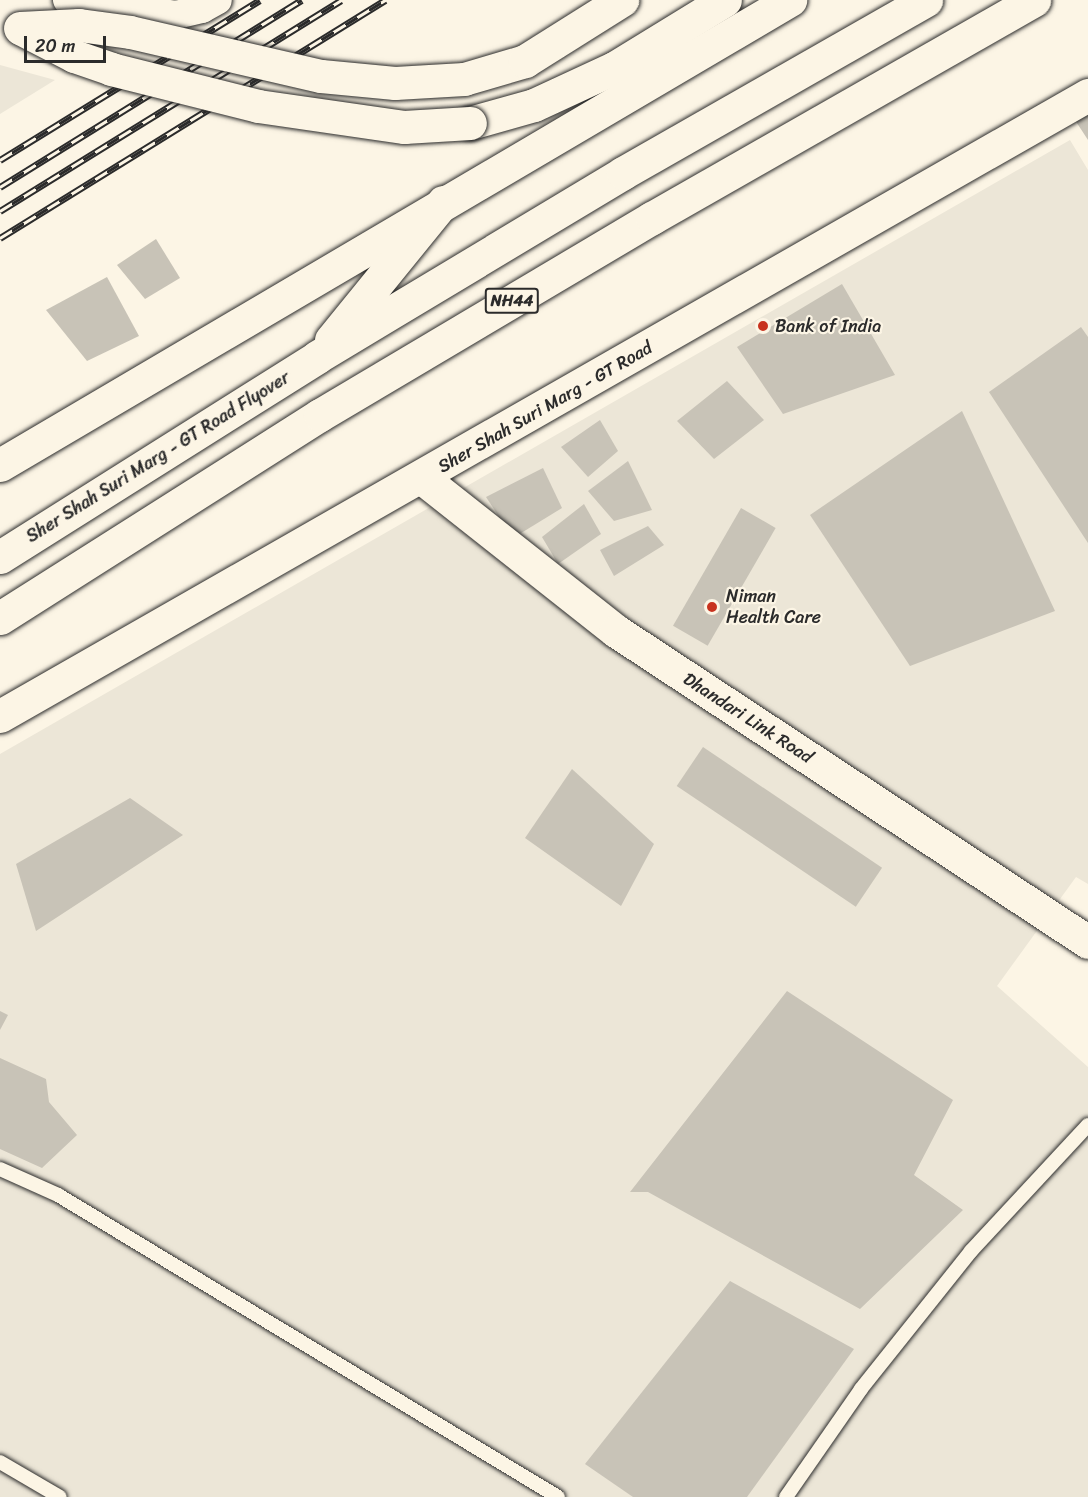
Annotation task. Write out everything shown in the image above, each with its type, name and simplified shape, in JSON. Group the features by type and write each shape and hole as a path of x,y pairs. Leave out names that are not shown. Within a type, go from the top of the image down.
{"main road":[{"path":"10,25 79,25 130,32 321,76 418,82 464,80 525,61 622,0"},
{"path":"10,25 74,56 173,85 258,106 404,127 470,123 534,105 614,68 725,0"},
{"path":"0,465 443,202 790,0"},
{"name":"NH44","path":"316,357 623,173 926,0"},
{"name":"NH44","path":"0,618 320,415 652,218 1034,0"},
{"name":"Sher Shah Suri Marg - GT Road","path":"0,716 1088,95"},
{"path":"316,357 443,202"},
{"name":"Sher Shah Suri Marg - GT Road Flyover","path":"0,557 316,357"},
{"name":"Dhandari Link Road","path":"421,477 616,631 1088,942"}],"street":[{"path":"67,0 176,15 202,9 218,0"}],"lane":[{"path":"786,1497 861,1389 971,1251 1088,1125"},
{"path":"0,1169 58,1195 558,1497"},
{"path":"0,1462 60,1497"}],"shaded area":[{"path":"0,65 55,80 0,114"},
{"path":"1070,140 1088,170 1088,884 1076,877 997,986 1088,1067 1088,1497 0,1497 0,754"}],"building":[{"path":"1088,110 1088,140 1073,117"},
{"path":"156,239 180,278 145,299 117,265"},
{"path":"107,277 139,336 87,361 46,310"},
{"path":"842,284 895,375 783,414 737,347"},
{"path":"1081,327 1088,337 1088,543 989,392"},
{"path":"727,381 764,420 714,459 677,421"},
{"path":"962,411 1055,611 910,666 810,515"},
{"path":"600,420 618,451 588,477 561,447"},
{"path":"628,461 652,510 614,521 588,491"},
{"path":"543,468 562,508 513,538 486,497"},
{"path":"584,504 601,534 558,564 542,537"},
{"path":"741,508 776,528 708,646 673,626"},
{"path":"648,526 664,545 614,576 600,550"},
{"path":"703,747 882,868 856,907 677,786"},
{"path":"572,769 654,844 621,906 525,838"},
{"path":"130,798 183,835 36,931 16,864"},
{"path":"787,991 953,1100 914,1175 963,1210 860,1309 648,1192 630,1192"},
{"path":"0,1011 8,1015 0,1030"},
{"path":"0,1058 46,1079 49,1102 77,1135 42,1168 0,1149"},
{"path":"730,1281 854,1349 747,1497 633,1497 585,1464"}],"railway":[{"path":"0,160 260,0"},
{"path":"0,187 302,0"},
{"path":"0,211 341,0"},
{"path":"0,238 385,0"}],"place":[{"name":"Bank of India","path":"763,326"},
{"name":"Niman Health Care","path":"712,607"}]}
